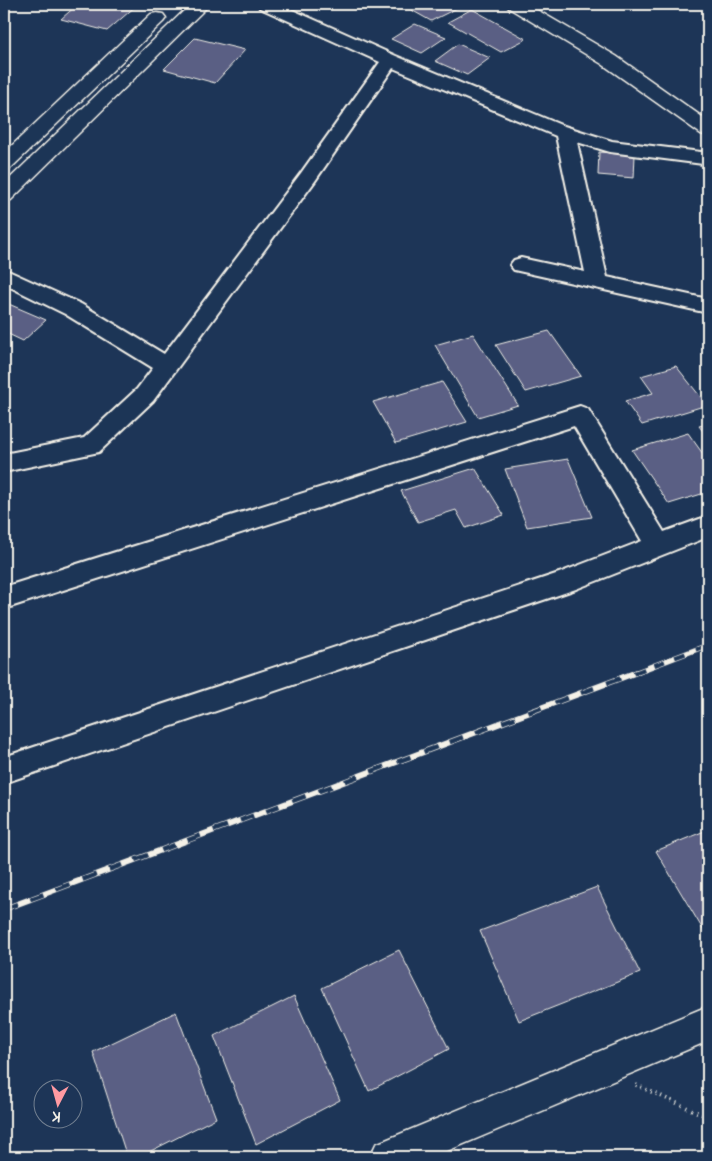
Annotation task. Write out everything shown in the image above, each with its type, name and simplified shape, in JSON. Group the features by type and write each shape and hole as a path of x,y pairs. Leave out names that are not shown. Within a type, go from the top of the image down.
{"main road":[{"path":"4,164 173,4"},
{"path":"4,195 201,4"},
{"path":"515,4 609,60 708,130"},
{"path":"389,1157 708,1023"}],"street":[{"path":"266,4 390,60 565,132 610,146 703,158 708,156"},
{"path":"4,463 91,446 145,395 308,177 390,60"},
{"path":"565,132 598,282"},
{"path":"521,265 708,306"},
{"path":"4,276 73,309 167,366"},
{"path":"4,598 580,415 659,546"},
{"path":"4,770 557,584 708,526"}],"path":[{"path":"599,1069 708,1117"}],"building":[{"path":"78,4 137,5 107,31 61,19"},
{"path":"413,4 465,4 431,21 406,7"},
{"path":"472,9 526,39 501,52 448,22"},
{"path":"415,24 446,37 422,53 391,39"},
{"path":"195,38 245,50 215,83 164,69"},
{"path":"458,44 490,58 467,75 435,61"},
{"path":"599,152 635,155 634,178 598,175"},
{"path":"4,302 46,320 23,341 4,332"},
{"path":"549,331 581,376 526,392 496,345"},
{"path":"473,334 518,405 478,417 435,345"},
{"path":"676,366 707,405 642,425 625,401 653,393 641,376"},
{"path":"442,382 467,422 396,443 373,402"},
{"path":"708,424 708,438 699,426"},
{"path":"688,433 708,461 708,492 669,504 632,450"},
{"path":"568,459 592,517 527,527 505,469"},
{"path":"475,468 504,515 466,528 456,510 418,522 401,491"},
{"path":"708,831 708,938 656,851"},
{"path":"597,887 640,973 519,1021 480,931"},
{"path":"399,950 449,1049 369,1091 322,988"},
{"path":"294,996 340,1100 256,1144 214,1036"},
{"path":"176,1012 216,1118 139,1157 127,1157 93,1052"}],"railway":[{"path":"634,673 708,645"},
{"path":"4,909 637,672"}]}
